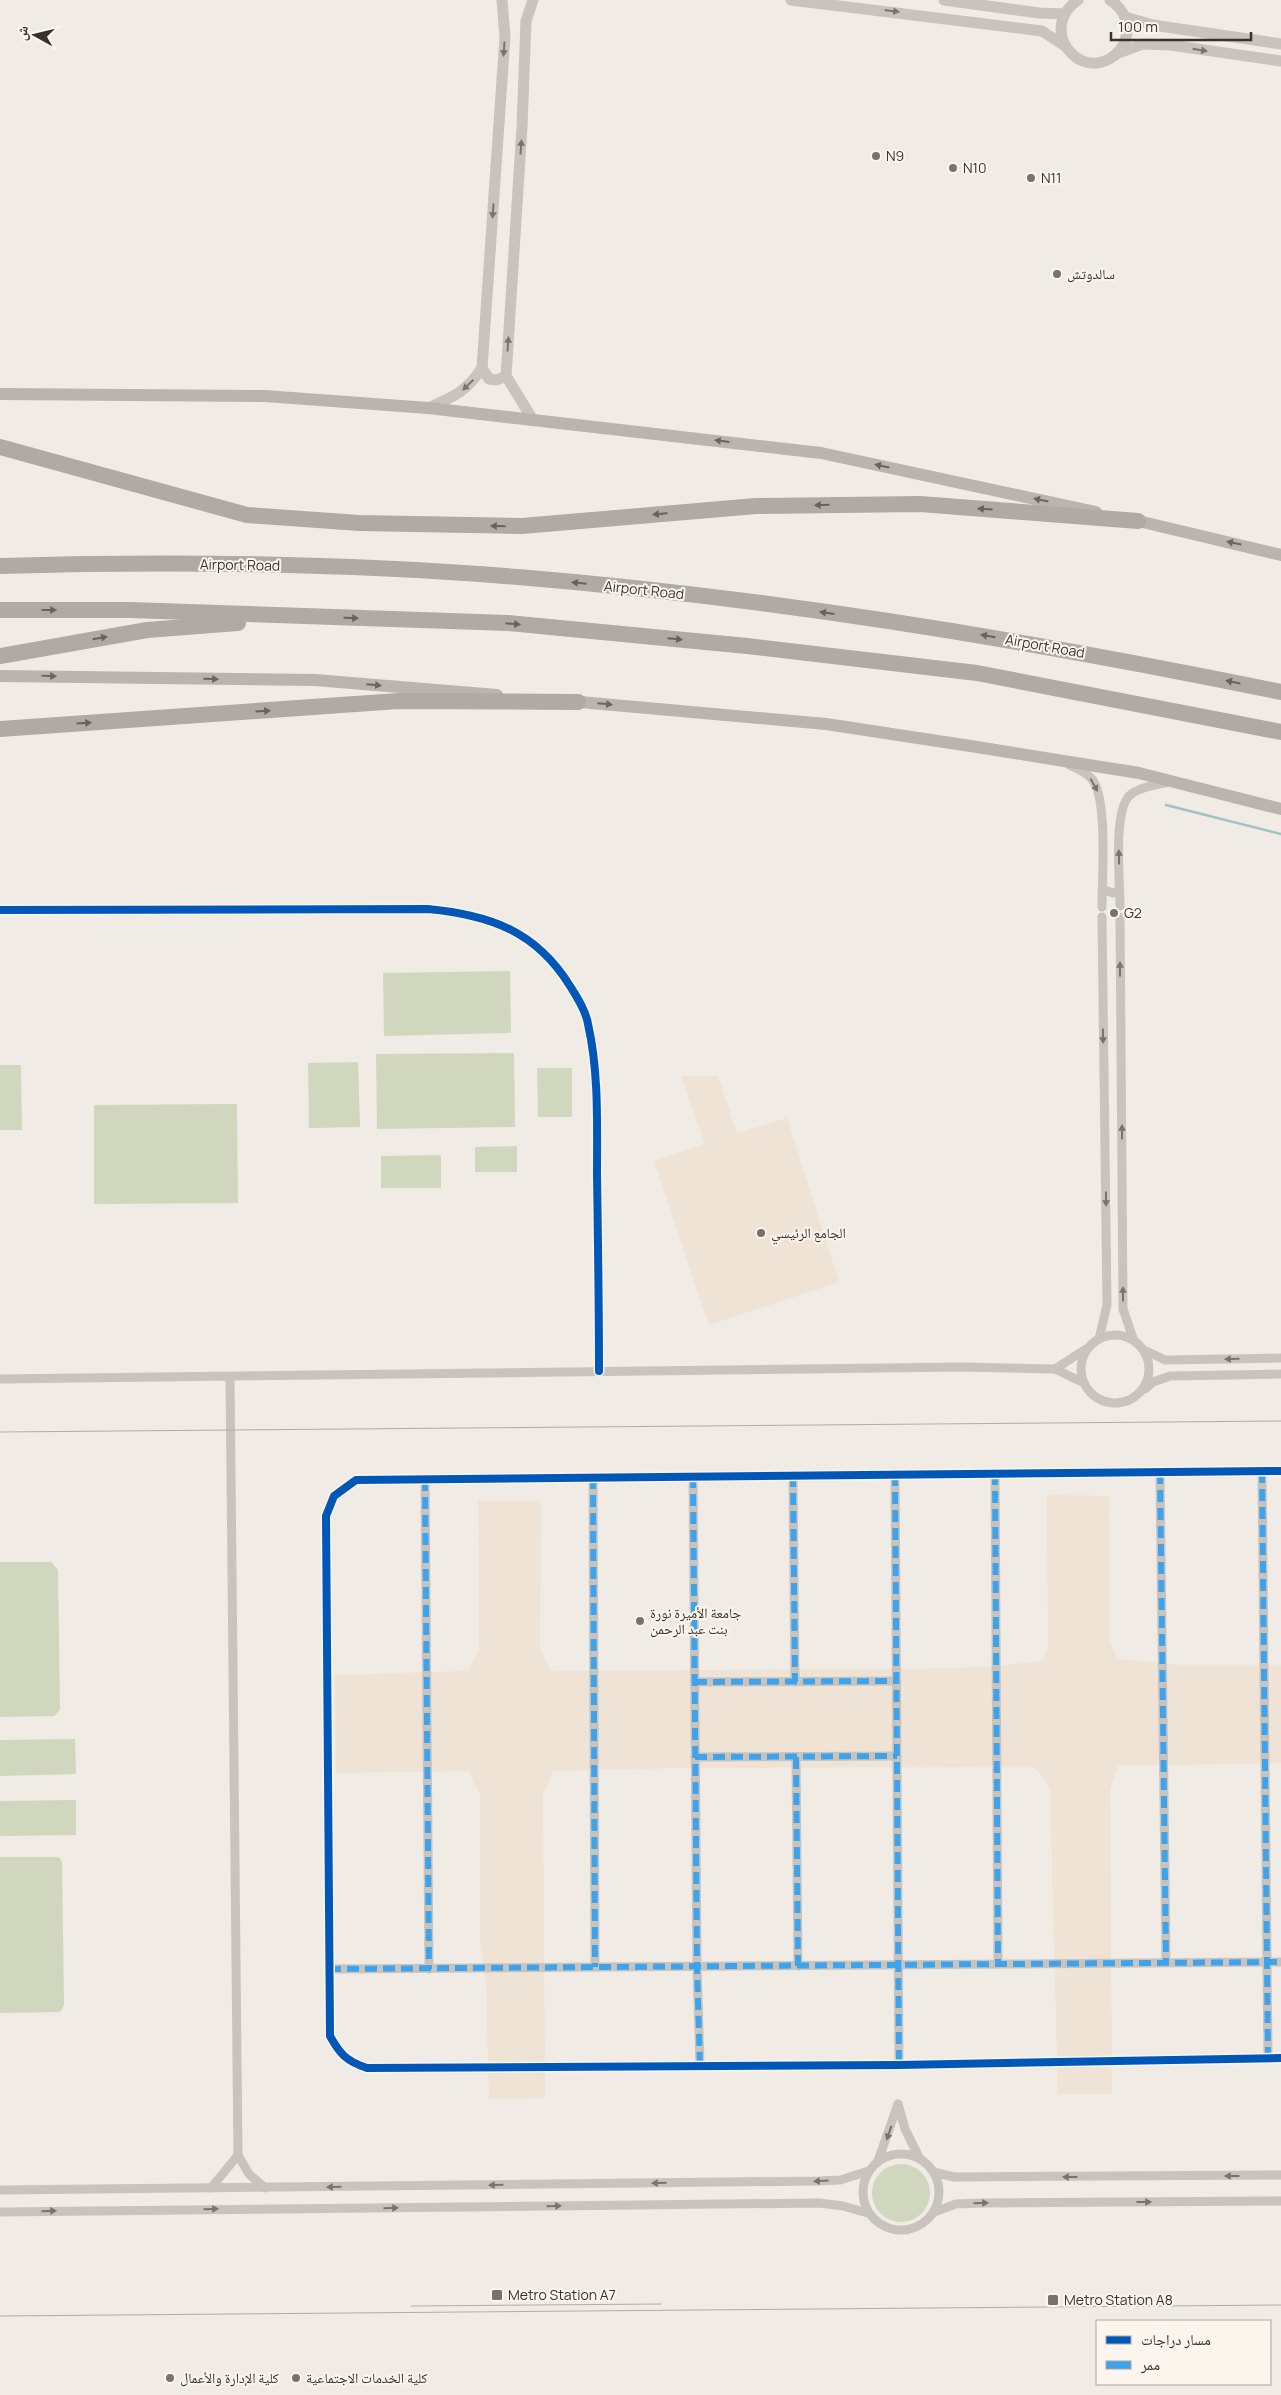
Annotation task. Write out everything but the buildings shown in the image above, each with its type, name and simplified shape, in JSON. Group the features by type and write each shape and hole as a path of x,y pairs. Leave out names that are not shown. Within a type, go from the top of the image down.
{"highway":[{"path":"0,447 247,516 359,523 522,526 756,506 920,504 1138,520"},
{"name":"Airport Road","path":"0,566 92,563 309,566 518,577 728,599 972,633 1133,661 1281,692"},
{"path":"0,610 130,610 508,623 756,647 977,673 1255,726 1281,733"},
{"path":"0,656 147,630 321,617"},
{"path":"0,730 398,701 578,702"}],"main road":[{"path":"0,394 265,396 428,408 821,453 1138,520 1281,555"},
{"path":"0,676 316,680 826,724 1139,773 1281,809"}],"street":[{"path":"428,408 460,394 473,382 482,368 505,37 502,0"},
{"path":"533,0 526,21 522,128 506,376 533,420"},
{"path":"792,0 1042,31 1065,46"},
{"path":"944,0 1039,13 1064,14"},
{"path":"1078,0 1064,14 1061,24 1061,35 1070,53 1085,62 1103,62 1118,53 1143,44 1170,45 1281,62"},
{"path":"1111,0 1120,8 1125,17 1127,37 1118,53"},
{"path":"1125,17 1153,25 1281,44"},
{"path":"482,368 489,379 497,380 506,376"},
{"path":"1055,760 1083,771 1093,780 1101,798 1102,907"},
{"path":"1120,906 1120,812 1129,796 1145,788 1172,781"},
{"path":"1102,889 1113,893 1120,890"},
{"path":"0,910 428,909 462,912 488,919 513,930 533,944 549,957 564,976 588,1022 594,1061 597,1116 599,1371"},
{"path":"1099,1339 1107,1305 1102,917"},
{"path":"1120,917 1123,1309 1134,1341"},
{"path":"1055,1369 1075,1358 1099,1339 1117,1335 1134,1341 1143,1349 1165,1360 1281,1358"},
{"path":"1090,1346 1082,1364 1084,1383 1090,1392 1108,1402 1119,1403 1129,1400 1153,1382 1170,1376 1281,1374"},
{"path":"1143,1349 1149,1367 1144,1389"},
{"path":"0,1379 962,1367 1055,1369 1084,1383"},
{"path":"230,1377 238,2155 249,2174 265,2188"},
{"path":"1262,1471 1268,2059"},
{"path":"1281,1471 356,1480 334,1496 326,1516 330,2036 340,2054 355,2064 366,2068 900,2065 1281,2058"},
{"path":"1160,1472 1166,1962"},
{"path":"895,1474 900,2065"},
{"path":"995,1474 998,1964"},
{"path":"793,1475 795,1682"},
{"path":"693,1476 697,1966 700,2066"},
{"path":"593,1477 596,1967"},
{"path":"426,1479 429,1969"},
{"path":"695,1682 897,1681"},
{"path":"695,1757 897,1756"},
{"path":"796,1757 798,1966"},
{"path":"329,1969 1281,1962"},
{"path":"934,2212 939,2192 933,2172 920,2159 905,2128 898,2104 878,2161 869,2171 862,2192 868,2213 885,2228 907,2231 918,2227 934,2212 956,2204 1281,2201"},
{"path":"878,2161 899,2154 910,2155 920,2159"},
{"path":"211,2188 238,2155"},
{"path":"0,2190 819,2181 840,2180 869,2171"},
{"path":"933,2172 954,2177 1281,2176"},
{"path":"0,2212 819,2203 868,2213"}],"green space":[{"path":"510,971 511,1033 384,1036 383,973"},
{"path":"514,1053 515,1127 377,1129 376,1054"},
{"path":"358,1062 360,1127 309,1128 308,1063"},
{"path":"0,1065 21,1065 22,1130 0,1130"},
{"path":"537,1068 572,1068 572,1117 538,1117"},
{"path":"237,1104 238,1203 94,1204 94,1105"},
{"path":"517,1146 517,1172 475,1172 475,1147"},
{"path":"441,1155 441,1188 381,1188 381,1156"},
{"path":"0,1562 51,1562 58,1570 60,1710 54,1716 0,1717"},
{"path":"75,1739 76,1774 0,1776 0,1740"},
{"path":"76,1800 76,1835 0,1836 0,1801"},
{"path":"0,1857 55,1857 60,1858 62,1863 64,2005 59,2012 0,2013"},
{"path":"901,2164 917,2169 925,2177 930,2193 925,2209 917,2217 901,2222 885,2217 877,2209 872,2193 877,2177 885,2169"}],"shaded area":[{"path":"681,1076 718,1076 737,1133 787,1118 839,1282 709,1325 654,1161 705,1144"},
{"path":"1047,1495 1109,1496 1110,1644 1119,1659 1179,1665 1281,1665 1281,1763 1118,1766 1110,1789 1112,2094 1058,2094 1050,1788 1034,1767 677,1768 553,1771 543,1794 545,2098 489,2099 486,1982 480,1944 480,1794 468,1771 336,1773 335,1675 468,1671 479,1649 478,1501 541,1501 540,1650 551,1671 914,1669 984,1667 1043,1661 1048,1646"}],"waterway":[{"path":"1166,805 1281,834"}],"tram line":[{"path":"0,1432 1281,1421"},
{"path":"411,2306 661,2304"},
{"path":"0,2316 1281,2305"}],"marked path":[{"path":"1262,1471 1268,2059"},
{"path":"1160,1472 1166,1962"},
{"path":"995,1473 998,1964"},
{"path":"895,1474 899,2065"},
{"path":"793,1475 795,1682"},
{"path":"693,1476 697,1966 700,2066"},
{"path":"593,1477 595,1967"},
{"path":"425,1479 429,1969"},
{"path":"695,1682 897,1681"},
{"path":"695,1757 897,1756"},
{"path":"796,1757 798,1966"},
{"path":"329,1969 1281,1962"}],"cycle path":[{"path":"0,910 428,909 491,921 510,929 526,939 557,967 573,990 587,1019 592,1042 597,1099 599,1371"},
{"path":"1281,1471 356,1480 334,1496 326,1516 330,2036 337,2048 354,2063 367,2068 899,2065 1281,2058"}],"place":[{"name":"N9","path":"876,156"},
{"name":"N10","path":"953,168"},
{"name":"N11","path":"1031,178"},
{"name":"سالدوتش","path":"1057,274"},
{"name":"G2","path":"1114,913"},
{"name":"الجامع الرئيسي","path":"761,1233"},
{"name":"جامعة الأميرة نورة بنت عبد الرحمن","path":"640,1621"},
{"name":"Metro Station A7","path":"497,2295"},
{"name":"Metro Station A8","path":"1053,2300"},
{"name":"كلية الإدارة والأعمال","path":"170,2378"},
{"name":"كلية الخدمات الاجتماعية","path":"296,2378"}]}
